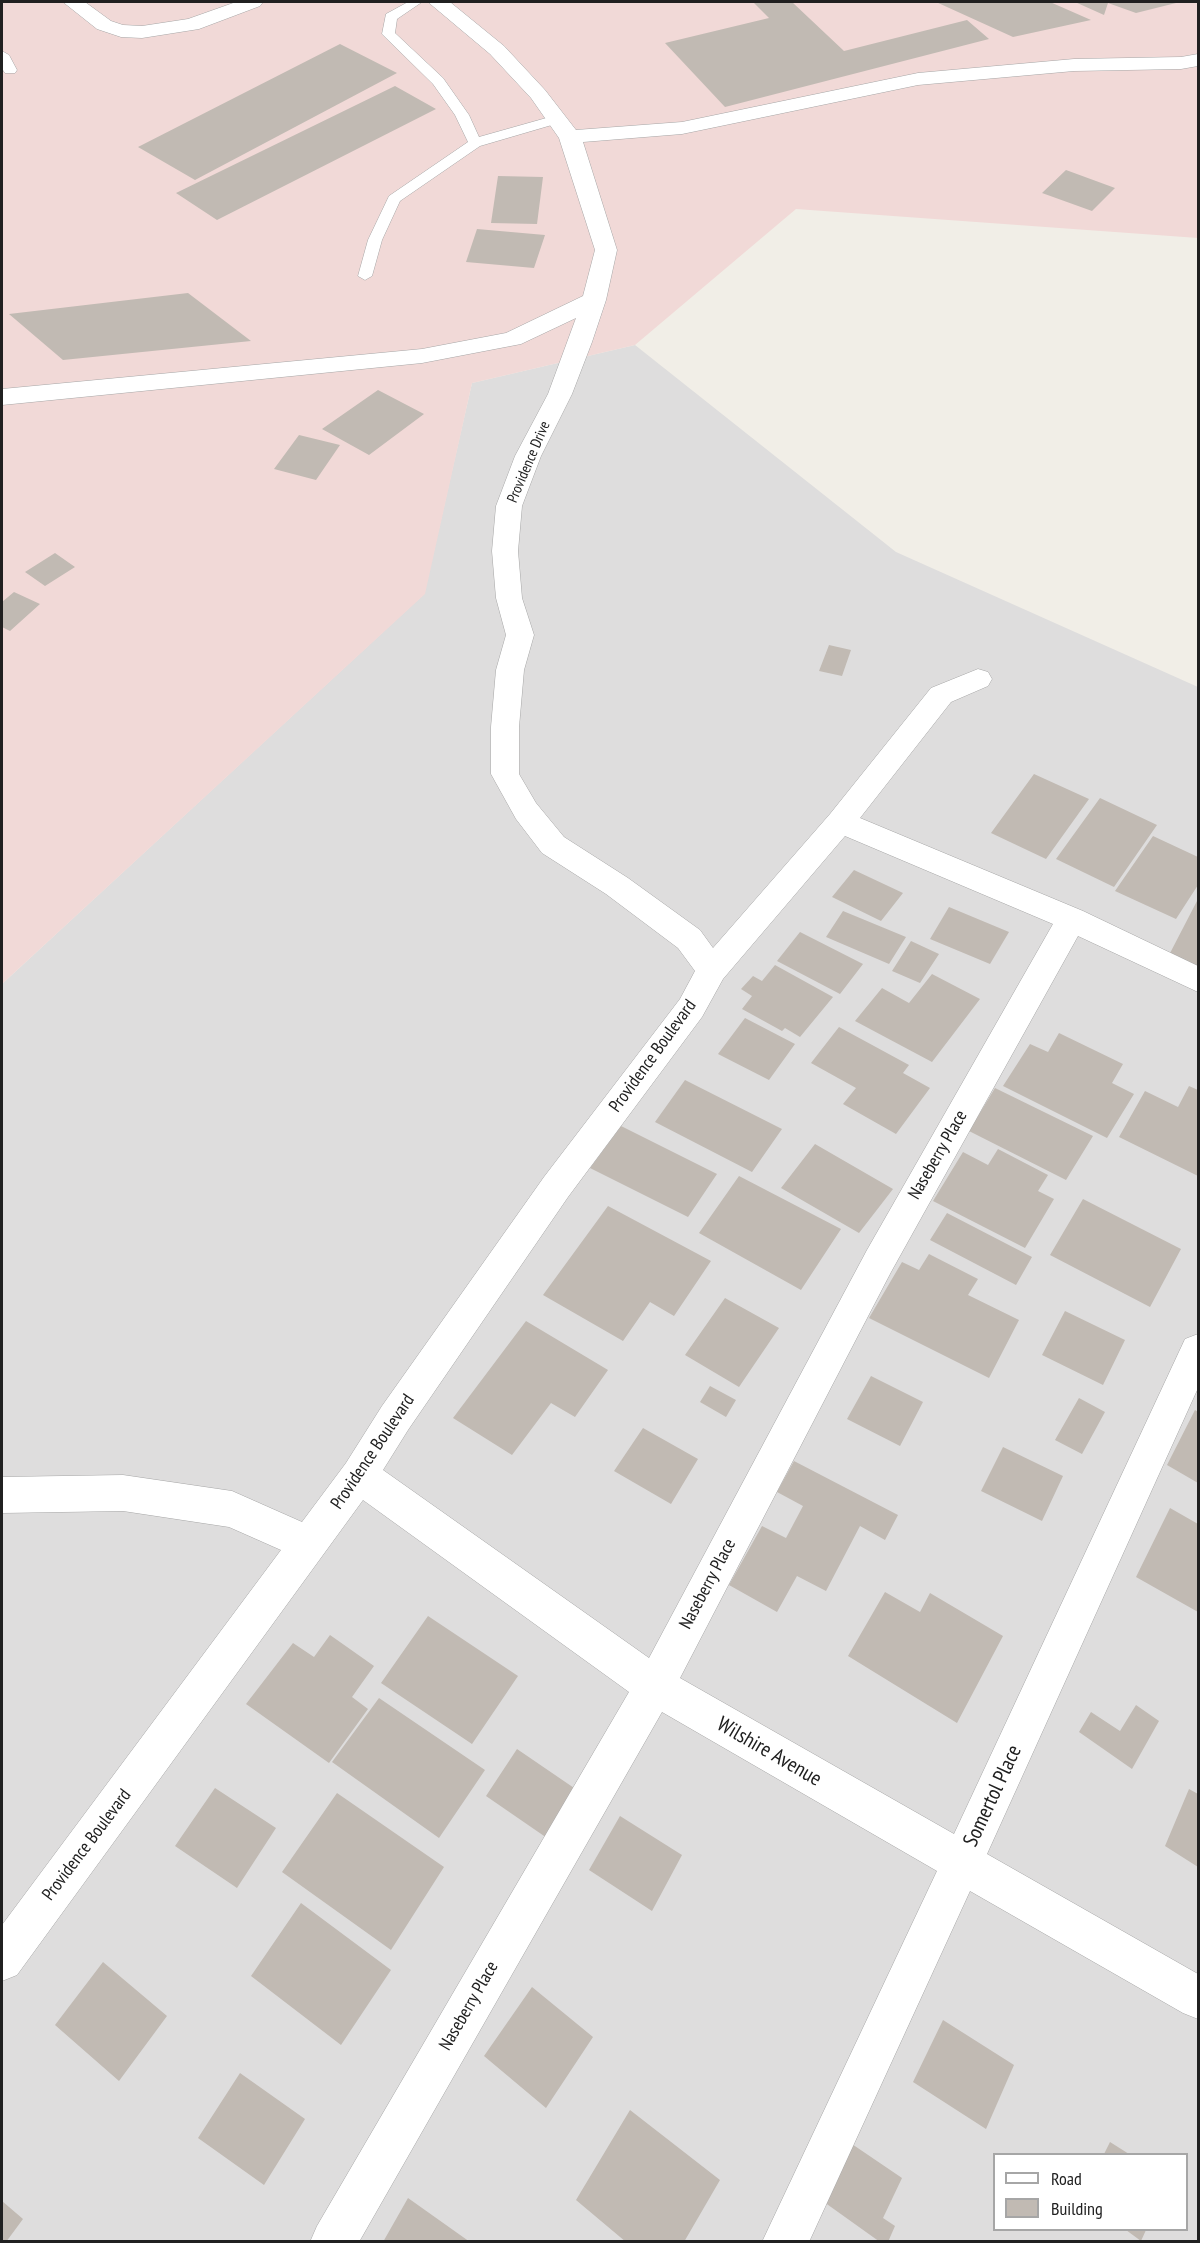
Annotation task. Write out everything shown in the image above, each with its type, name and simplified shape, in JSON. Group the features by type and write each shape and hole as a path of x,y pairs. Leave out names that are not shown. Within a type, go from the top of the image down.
{"street":[{"path":"74,2 104,25 121,31 142,32 192,25 253,2"},
{"name":"Providence Drive","path":"438,2 497,50 538,94 563,128 606,250 594,300 560,394 528,456 509,506 505,551 510,598 520,635 510,670 505,727 505,774 526,811 553,844 617,886 689,939 712,970"},
{"path":"563,128 682,128 918,79 1074,65 1181,63 1198,60"},
{"path":"2,398 422,356 513,339 594,300"},
{"name":"Providence Boulevard","path":"2,1960 360,1475 395,1418 556,1187 691,1008 712,970 840,822 941,695 978,679"},
{"path":"840,822 1072,919 1198,980"},
{"name":"Naseberry Place","path":"333,2241 654,1686 879,1261 1072,919"},
{"name":"Somertol Place","path":"785,2241 1198,1350"},
{"name":"Wilshire Avenue","path":"360,1475 654,1686 1198,1998"},
{"path":"2,1495 123,1493 232,1509 310,1544"}],"lane":[{"path":"416,2 391,17 388,34 438,81 462,115 475,143"},
{"path":"2,55 10,70"},
{"path":"365,276 375,240 394,200 475,143 563,128"}],"shaded area":[{"path":"2,2 1198,2 1198,238 796,209 635,345 472,383 425,594 2,984"},
{"path":"635,345 896,552 1198,687 1198,2241 2,2242 2,984 424,594 472,383"}],"building":[{"path":"753,2 792,2 844,51 967,20 989,39 725,107 665,43 769,18"},
{"path":"936,2 1050,2 1091,20 1013,37"},
{"path":"1075,2 1180,2 1136,13 1108,3 1104,15"},
{"path":"340,44 397,73 195,180 138,147"},
{"path":"395,86 436,109 217,220 176,193"},
{"path":"1066,170 1115,188 1092,211 1042,193"},
{"path":"498,176 543,177 537,224 491,223"},
{"path":"477,229 545,235 534,268 466,262"},
{"path":"188,293 251,341 63,360 9,314"},
{"path":"378,390 424,414 369,455 322,429"},
{"path":"299,435 340,445 316,480 274,469"},
{"path":"55,553 75,567 45,586 25,572"},
{"path":"14,592 40,604 10,631 2,627 2,602"},
{"path":"829,645 851,650 842,676 819,671"},
{"path":"1034,774 1089,799 1046,859 991,833"},
{"path":"1100,798 1157,825 1114,887 1056,859"},
{"path":"1153,836 1198,857 1198,885 1176,919 1115,891"},
{"path":"854,870 903,893 881,921 832,897"},
{"path":"1198,902 1198,970 1168,957"},
{"path":"949,907 1009,932 990,964 930,939"},
{"path":"843,911 906,937 889,964 826,937"},
{"path":"800,932 863,964 840,994 777,961"},
{"path":"911,941 939,954 920,983 892,971"},
{"path":"775,965 833,997 800,1037 785,1028 782,1031 742,1009 752,996 741,989 753,976 762,981"},
{"path":"932,974 980,999 932,1062 855,1021 882,988 909,1003"},
{"path":"745,1018 795,1044 769,1080 718,1054"},
{"path":"839,1027 909,1065 903,1073 930,1088 896,1134 843,1104 856,1088 811,1063"},
{"path":"1059,1033 1123,1064 1112,1083 1134,1094 1107,1138 1003,1086 1030,1044 1048,1052"},
{"path":"685,1080 782,1129 752,1172 655,1122"},
{"path":"1189,1086 1198,1090 1198,1176 1119,1137 1145,1091 1178,1107"},
{"path":"995,1088 1093,1136 1066,1180 969,1131"},
{"path":"621,1126 717,1174 688,1217 590,1168"},
{"path":"815,1144 893,1189 859,1233 781,1188"},
{"path":"998,1149 1048,1175 1038,1191 1054,1199 1025,1248 933,1201 963,1152 988,1165"},
{"path":"739,1176 841,1229 801,1290 699,1233"},
{"path":"1083,1199 1181,1249 1150,1307 1050,1255"},
{"path":"608,1206 711,1261 674,1316 650,1302 623,1341 543,1295"},
{"path":"947,1213 1032,1257 1016,1285 930,1240"},
{"path":"929,1254 978,1279 968,1295 1019,1320 989,1378 869,1318 902,1262 919,1270"},
{"path":"725,1298 779,1328 739,1387 685,1355"},
{"path":"1065,1311 1125,1340 1103,1385 1042,1355"},
{"path":"526,1321 608,1370 575,1417 551,1403 512,1455 453,1418"},
{"path":"871,1376 923,1402 900,1446 847,1419"},
{"path":"710,1386 736,1400 726,1417 700,1402"},
{"path":"1079,1398 1105,1412 1082,1454 1055,1440"},
{"path":"1195,1410 1198,1412 1198,1483 1167,1465"},
{"path":"643,1428 698,1459 671,1504 614,1471"},
{"path":"1003,1447 1063,1476 1042,1521 981,1491"},
{"path":"794,1461 898,1515 885,1540 860,1526 826,1591 797,1576 777,1612 729,1585 762,1526 786,1538 803,1506 777,1492"},
{"path":"1170,1508 1198,1524 1198,1612 1136,1577"},
{"path":"885,1592 920,1612 930,1593 1003,1636 957,1723 848,1656"},
{"path":"428,1616 518,1676 472,1744 381,1683"},
{"path":"330,1635 374,1666 352,1697 368,1709 329,1763 246,1704 293,1643 314,1657"},
{"path":"379,1698 485,1770 439,1838 332,1762"},
{"path":"1136,1705 1159,1721 1132,1769 1079,1732 1091,1712 1120,1731"},
{"path":"517,1749 577,1790 547,1838 486,1796"},
{"path":"215,1788 276,1828 237,1888 175,1846"},
{"path":"1189,1789 1198,1794 1198,1867 1165,1846"},
{"path":"337,1793 444,1867 391,1950 282,1872"},
{"path":"620,1816 682,1855 652,1911 589,1870"},
{"path":"301,1903 391,1970 341,2045 251,1976"},
{"path":"103,1962 167,2016 119,2081 55,2025"},
{"path":"532,1987 593,2037 546,2108 484,2056"},
{"path":"943,2020 1014,2065 986,2129 913,2082"},
{"path":"240,2073 305,2119 264,2185 198,2138"},
{"path":"630,2110 720,2180 684,2242 626,2242 576,2200"},
{"path":"846,2140 902,2178 883,2218 895,2226 888,2242 880,2242 817,2197"},
{"path":"1110,2142 1127,2153 1104,2153"},
{"path":"408,2198 470,2242 383,2242"},
{"path":"2,2201 23,2219 6,2242 2,2242"},
{"path":"1127,2231 1146,2231 1141,2241"}]}
